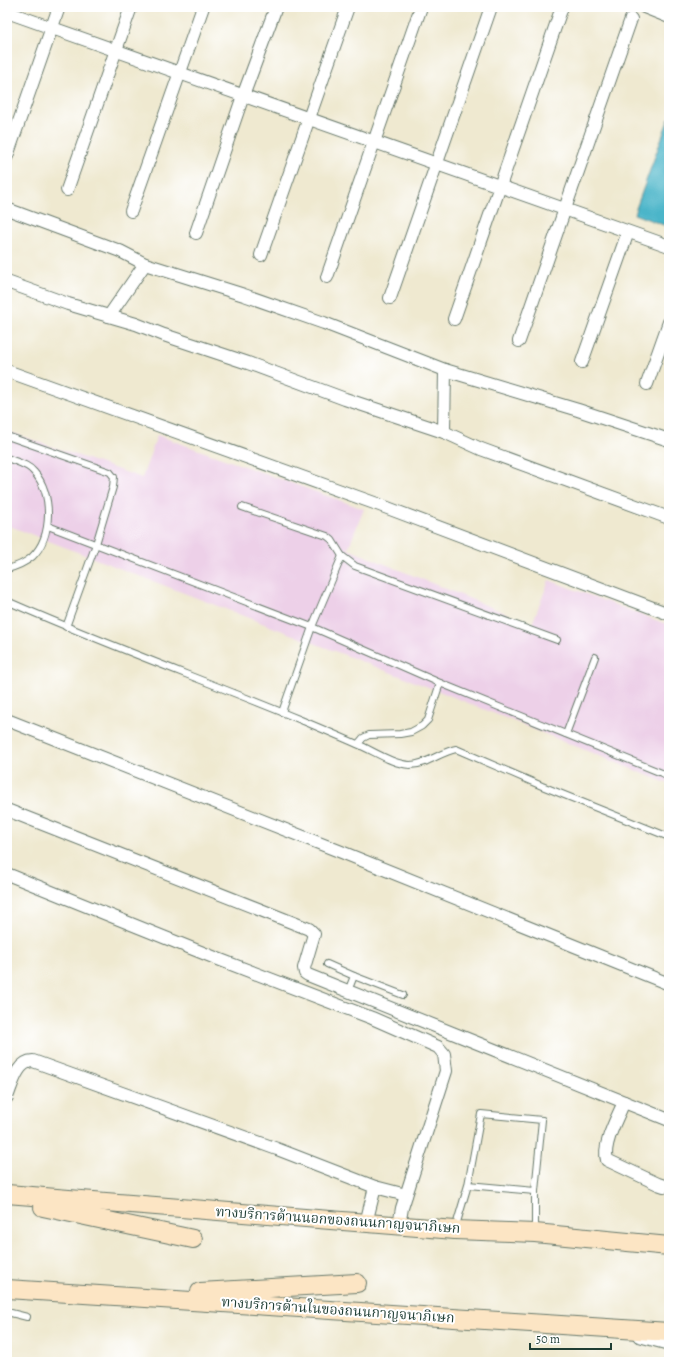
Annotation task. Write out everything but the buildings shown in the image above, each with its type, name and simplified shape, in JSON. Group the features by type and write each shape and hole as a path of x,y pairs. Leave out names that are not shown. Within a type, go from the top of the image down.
{"main road":[{"name":"ทางบริการด้านนอกของถนนกาญจนาภิเษก","path":"7,1194 455,1230 535,1233 669,1246"},
{"path":"7,1199 193,1239"},
{"path":"120,1296 357,1283"},
{"name":"ทางบริการด้านในของถนนกาญจนาภิเษก","path":"7,1289 669,1332"}],"street":[{"path":"7,156 59,7"},
{"path":"67,190 131,7"},
{"path":"131,211 203,7"},
{"path":"196,233 243,96 276,7"},
{"path":"261,255 348,7"},
{"path":"327,277 421,7"},
{"path":"390,298 491,7"},
{"path":"454,319 562,7"},
{"path":"644,7 669,17"},
{"path":"7,12 669,246"},
{"path":"520,341 631,19"},
{"path":"7,209 101,243 145,264 317,320 445,370 578,410 669,440"},
{"path":"582,362 628,232"},
{"path":"109,316 145,264"},
{"path":"7,282 68,304 109,316 248,363 345,399 444,432 481,449 669,518"},
{"path":"647,384 669,322"},
{"path":"444,432 445,370"},
{"path":"7,371 377,504 669,614"},
{"path":"7,720 332,848 669,984"},
{"path":"7,810 309,929 314,934 304,968 305,973 669,1120"},
{"path":"7,874 218,959 372,1018 438,1047 444,1054 446,1071 406,1195 399,1225"},
{"path":"7,1097 22,1064 27,1061 33,1061 277,1149 375,1187 406,1195"},
{"path":"624,1102 609,1138 605,1156 607,1160 658,1184 664,1186 669,1185"},
{"path":"366,1223 375,1187"},
{"path":"646,1244 669,1242"},
{"path":"609,1328 669,1344"}],"lane":[{"path":"7,436 113,474 113,487 96,544 66,627"},
{"path":"7,458 26,465 34,472 41,482 47,500 48,526 42,541 32,557 7,569"},
{"path":"242,507 327,536 332,540 342,556 355,566 557,640"},
{"path":"48,526 312,627 440,683 669,776"},
{"path":"282,712 312,627 342,556"},
{"path":"7,601 66,627 282,712 358,744 384,757 410,765 423,763 442,753 456,749 669,836"},
{"path":"566,734 595,657"},
{"path":"358,744 363,738 369,735 400,734 411,732 422,726 428,720 440,683"},
{"path":"327,964 403,995"},
{"path":"348,991 354,976"},
{"path":"455,1230 468,1185 481,1114 542,1120 535,1191 535,1233"},
{"path":"468,1185 535,1191"},
{"path":"7,1312 27,1317"}],"shaded area":[{"path":"7,431 142,478 157,435 364,509 348,549 532,624 549,580 669,625 669,784 441,692 7,525"}],"water":[{"path":"669,118 669,227 634,214"}]}
